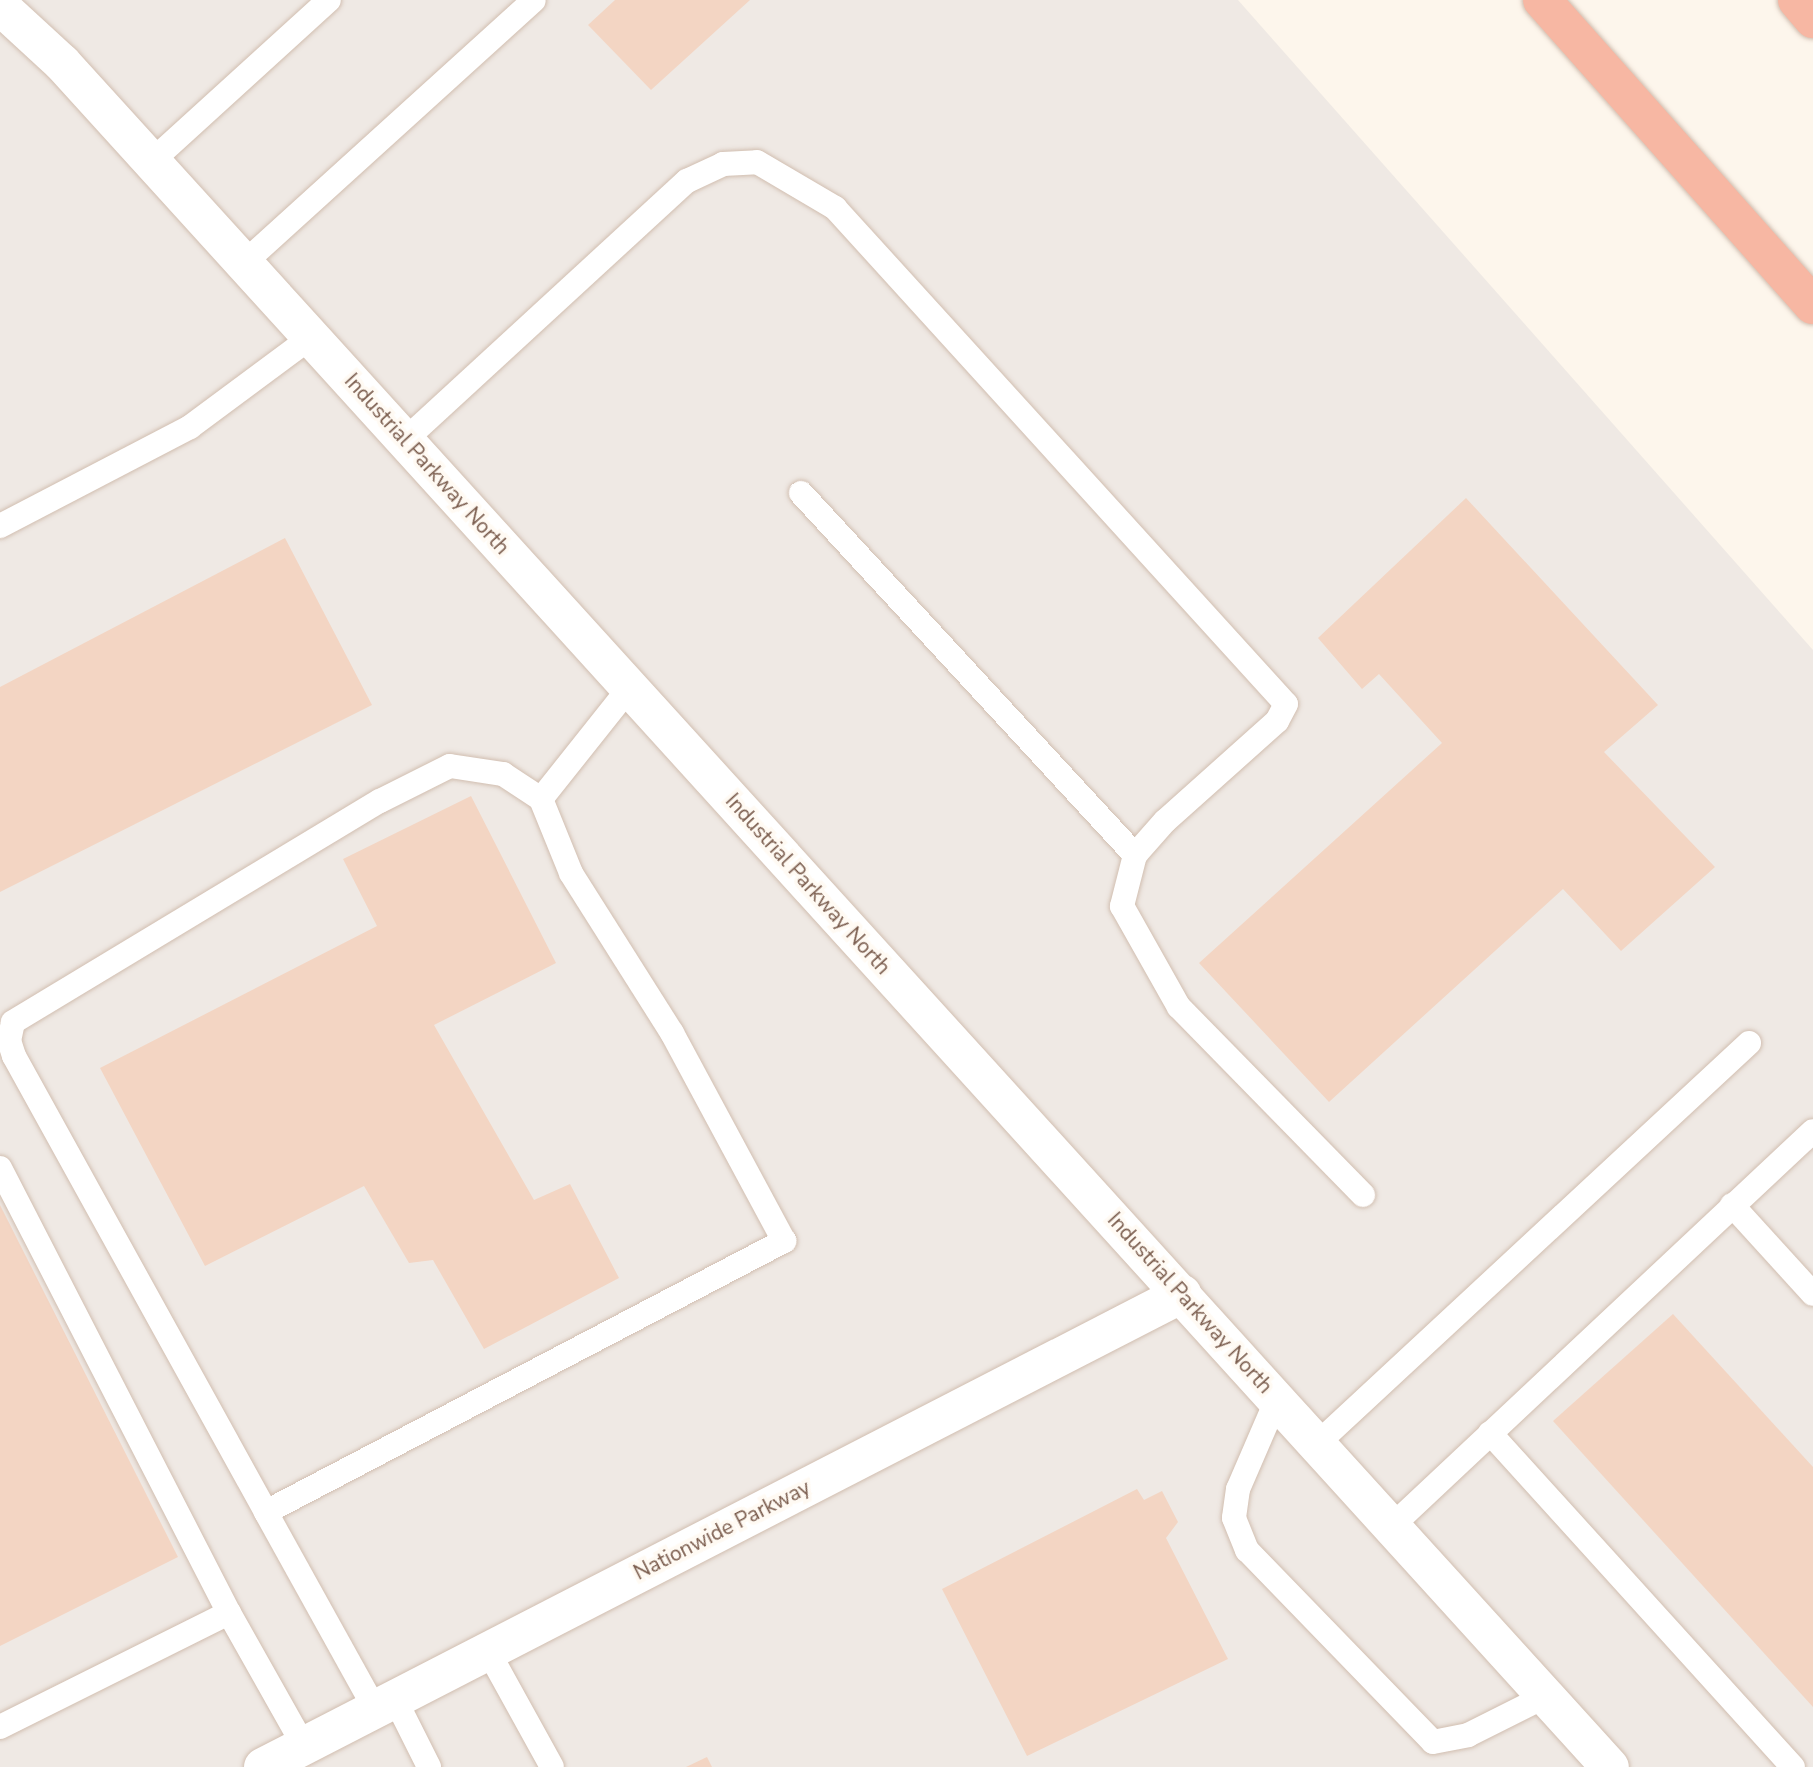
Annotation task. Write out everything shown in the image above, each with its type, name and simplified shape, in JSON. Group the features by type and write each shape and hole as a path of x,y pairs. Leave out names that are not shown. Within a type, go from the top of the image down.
{"highway":[{"path":"1542,0 1813,304"},
{"path":"1797,0 1813,19"}],"street":[{"name":"Industrial Parkway North","path":"6,6 62,63 1610,1767"},
{"name":"Nationwide Parkway","path":"263,1767 1182,1294"}],"lane":[{"path":"152,162 329,0"},
{"path":"244,263 534,0"},
{"path":"405,440 687,181 723,164 758,162 799,183 835,208 1286,704 1277,721 1165,821 1135,855 1122,906 1179,1007 1363,1195"},
{"path":"0,526 190,427 311,337"},
{"path":"801,493 1135,855"},
{"path":"541,799 630,687"},
{"path":"266,1512 784,1241 672,1033 571,873 541,799 503,774 450,766 380,802 13,1022 9,1041 14,1056 266,1512 385,1704 429,1767"},
{"path":"1318,1443 1749,1043"},
{"path":"1392,1525 1813,1131"},
{"path":"0,1168 229,1613 304,1746"},
{"path":"1732,1205 1813,1294"},
{"path":"1277,1399 1238,1489 1234,1518 1247,1550 1433,1742 1468,1735 1546,1696"},
{"path":"1490,1433 1793,1767"},
{"path":"0,1727 229,1613"},
{"path":"488,1651 552,1767"}],"shaded area":[{"path":"0,0 1238,0 1813,650 1813,1767 0,1767"}],"building":[{"path":"615,0 750,0 651,90 588,25"},
{"path":"1466,498 1658,705 1604,752 1715,867 1621,951 1563,889 1329,1102 1199,963 1442,743 1379,674 1362,689 1318,638"},
{"path":"285,538 372,705 0,892 0,687"},
{"path":"471,796 556,963 434,1025 534,1200 570,1184 619,1278 484,1349 433,1260 409,1263 364,1186 205,1266 100,1068 377,926 343,859"},
{"path":"0,1205 178,1557 0,1646"},
{"path":"1673,1314 1813,1467 1813,1707 1553,1421"},
{"path":"1137,1489 1144,1500 1162,1491 1178,1522 1166,1538 1228,1659 1027,1756 942,1589"},
{"path":"707,1757 712,1767 686,1767"}]}
